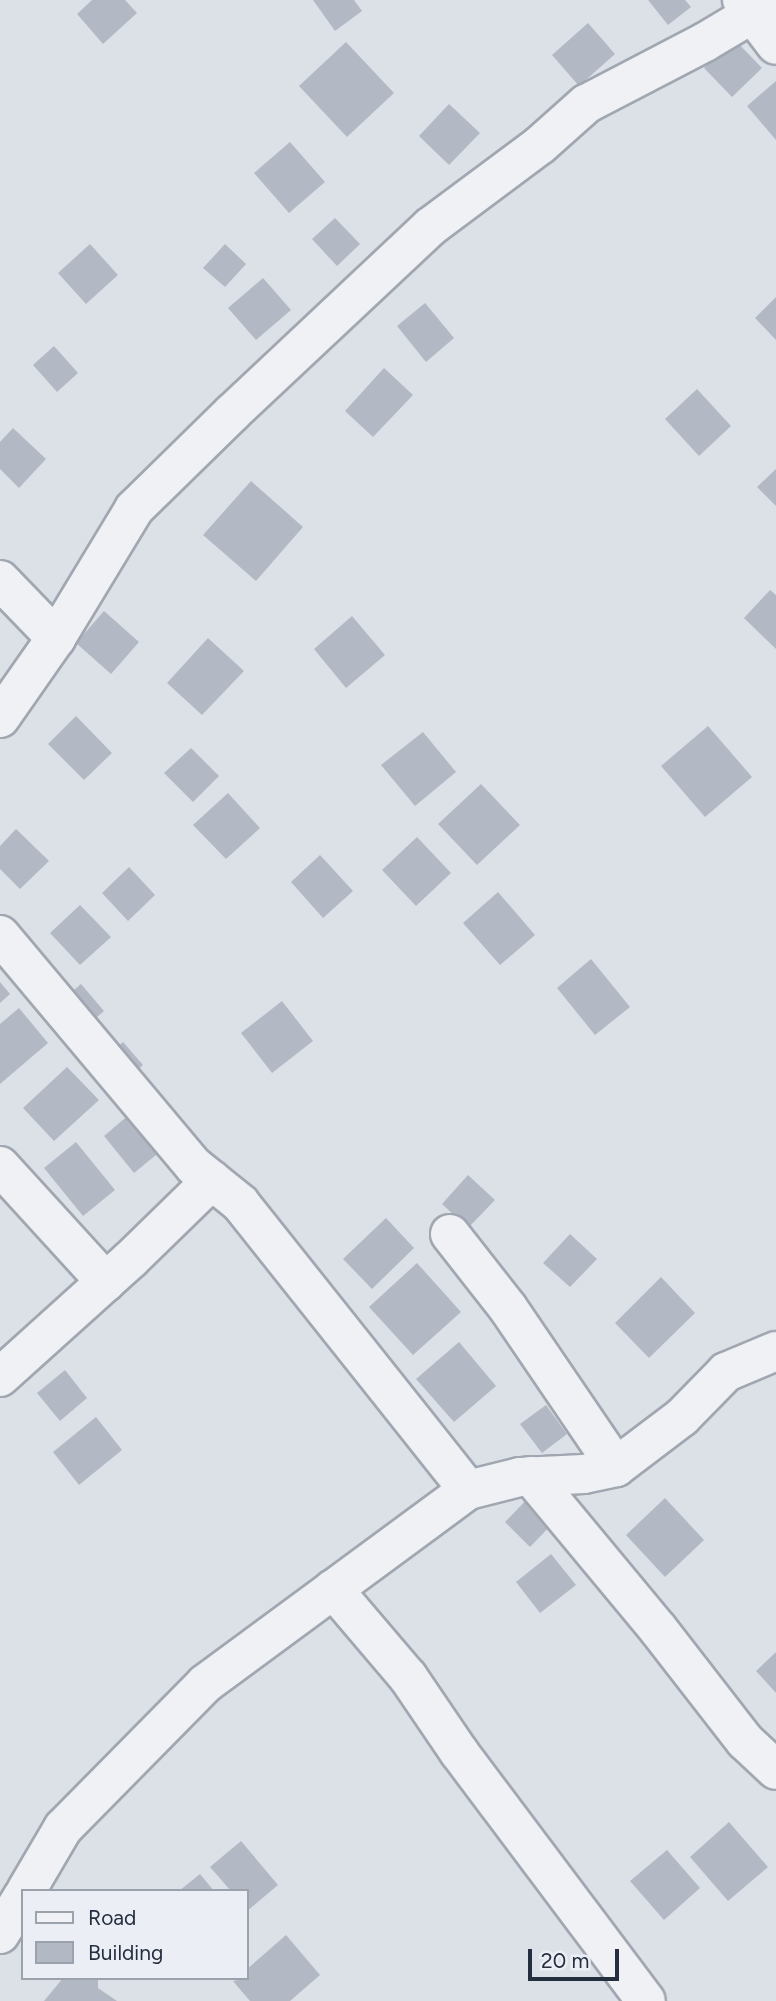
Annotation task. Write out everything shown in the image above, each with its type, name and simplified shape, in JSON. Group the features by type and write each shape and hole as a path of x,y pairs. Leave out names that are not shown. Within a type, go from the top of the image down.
{"street":[{"path":"0,718 56,638 134,509 232,412 430,228 540,145 586,104 754,5 776,44"},
{"path":"0,580 56,638"},
{"path":"0,935 194,1166 240,1203 468,1490"},
{"path":"0,1166 106,1282"},
{"path":"0,1377 106,1282 212,1180"},
{"path":"450,1234 522,1326 616,1467"},
{"path":"27,1889 63,1828 205,1684 468,1490 531,1476 584,1474 616,1467 682,1417 726,1372 776,1351"},
{"path":"531,1476 658,1629 745,1741 776,1770"},
{"path":"333,1589 408,1677 459,1752 646,2001"},
{"path":"0,1934 21,1899"}],"building":[{"path":"92,0 125,0 137,13 103,44 77,14"},
{"path":"313,0 354,0 362,11 335,31"},
{"path":"648,0 685,0 691,7 668,25"},
{"path":"588,23 615,54 579,86 552,55"},
{"path":"734,39 762,68 732,97 704,68"},
{"path":"346,42 394,93 347,137 299,86"},
{"path":"776,81 776,140 747,106"},
{"path":"449,104 480,133 449,165 419,136"},
{"path":"290,142 325,182 289,213 254,173"},
{"path":"335,218 360,244 337,266 312,239"},
{"path":"90,244 118,275 86,304 58,273"},
{"path":"225,244 246,264 225,287 203,268"},
{"path":"263,278 291,310 256,340 228,308"},
{"path":"776,297 776,340 755,318"},
{"path":"425,303 454,338 426,362 397,326"},
{"path":"54,346 78,373 57,392 33,365"},
{"path":"384,368 413,395 373,437 345,411"},
{"path":"697,389 731,426 699,456 665,419"},
{"path":"13,428 46,459 19,488 0,469 0,442"},
{"path":"776,469 776,506 757,487"},
{"path":"251,481 303,527 256,581 203,535"},
{"path":"770,590 776,595 776,649 744,618"},
{"path":"104,611 139,642 111,674 76,643"},
{"path":"352,616 385,655 346,688 314,649"},
{"path":"208,638 244,671 202,715 167,683"},
{"path":"76,716 112,753 84,780 48,744"},
{"path":"708,726 752,777 705,817 661,766"},
{"path":"423,732 456,772 415,806 381,765"},
{"path":"191,748 219,776 193,802 164,773"},
{"path":"481,784 520,825 477,865 438,824"},
{"path":"228,793 260,828 226,859 193,825"},
{"path":"16,829 49,861 20,889 0,869 0,846"},
{"path":"417,837 451,873 416,906 382,870"},
{"path":"320,855 353,891 323,918 291,882"},
{"path":"129,867 155,895 128,921 102,893"},
{"path":"498,892 535,935 500,965 463,923"},
{"path":"80,905 111,937 80,965 50,933"},
{"path":"591,959 630,1007 595,1035 557,988"},
{"path":"0,982 10,994 0,1003"},
{"path":"81,984 104,1011 85,1027 62,1000"},
{"path":"282,1001 313,1041 272,1073 241,1033"},
{"path":"19,1008 48,1043 0,1084 0,1024"},
{"path":"123,1042 143,1065 130,1077 110,1054"},
{"path":"67,1067 99,1100 54,1141 23,1108"},
{"path":"131,1113 162,1150 134,1173 104,1136"},
{"path":"76,1142 115,1190 83,1216 44,1168"},
{"path":"468,1175 495,1200 468,1228 442,1204"},
{"path":"386,1218 414,1248 372,1289 343,1259"},
{"path":"570,1234 597,1259 570,1287 543,1263"},
{"path":"417,1263 461,1312 413,1355 369,1307"},
{"path":"661,1277 695,1313 649,1358 615,1323"},
{"path":"459,1342 496,1386 454,1422 416,1379"},
{"path":"65,1370 87,1398 60,1421 37,1393"},
{"path":"546,1405 567,1434 542,1453 520,1424"},
{"path":"96,1417 122,1450 79,1485 53,1452"},
{"path":"529,1497 554,1522 530,1547 505,1522"},
{"path":"665,1498 704,1540 665,1577 626,1535"},
{"path":"551,1554 576,1585 540,1613 516,1582"},
{"path":"776,1652 776,1693 756,1671"},
{"path":"729,1822 768,1867 728,1901 690,1857"},
{"path":"241,1841 278,1885 248,1910 248,1889 229,1889 210,1867"},
{"path":"667,1850 700,1888 664,1920 630,1881"},
{"path":"200,1874 212,1889 181,1889"},
{"path":"286,1935 320,1975 290,2001 250,2001 233,1981 248,1980 248,1968"},
{"path":"61,1980 98,1980 98,1988 117,2001 44,2001"}]}
